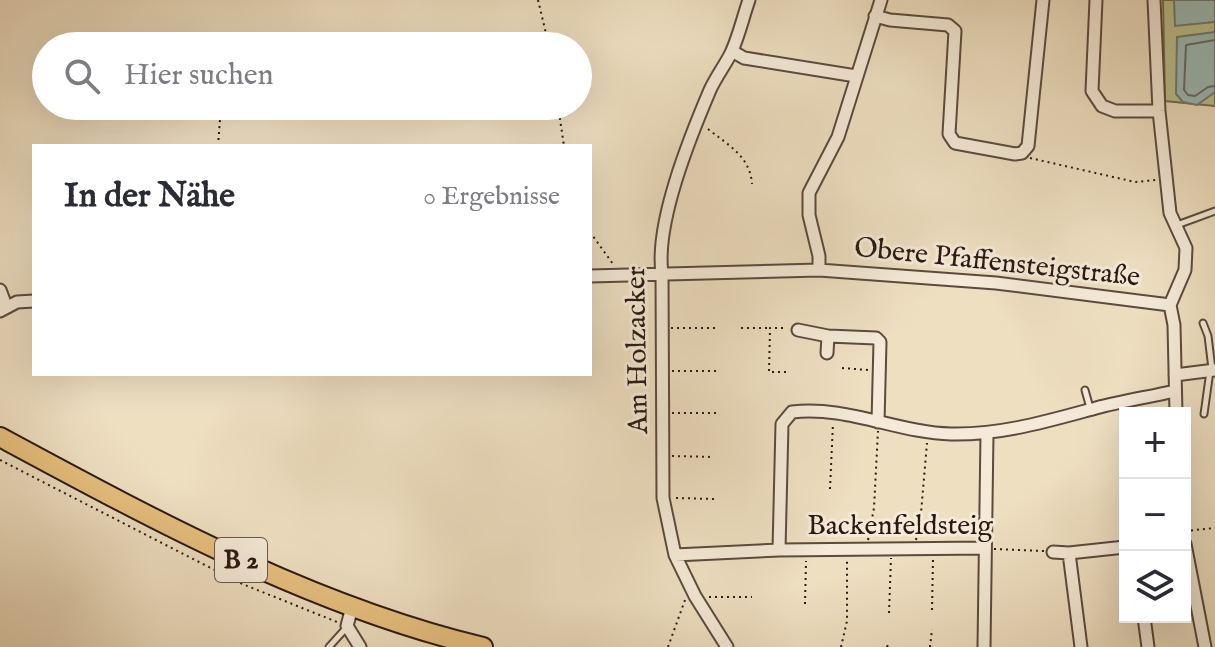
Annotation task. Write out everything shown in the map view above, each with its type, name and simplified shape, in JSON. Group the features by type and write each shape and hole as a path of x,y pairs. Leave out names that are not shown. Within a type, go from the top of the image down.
{"main road":[{"name":"B 2","path":"0,437 257,568 352,607 483,647"}],"street":[{"name":"Am Holzacker","path":"727,647 692,592 675,555 663,498 660,256 665,218 698,122 711,87 732,51 749,0"},
{"name":"Obere Pfaffensteigstraße","path":"819,270 819,256 809,215 809,193 838,137 881,0"},
{"path":"875,16 948,25 955,31 949,134 955,143 1015,154 1022,153 1028,146 1043,0"},
{"path":"1096,0 1092,91 1102,106 1115,111 1159,111"},
{"path":"1154,0 1159,111 1170,213 1186,248 1185,270 1170,305 1174,325 1176,407"},
{"path":"732,51 744,58 856,76"},
{"name":"Obere Pfaffensteigstraße","path":"592,276 819,270 1011,285 1170,305"},
{"path":"0,290 3,308 32,301"},
{"path":"793,329 828,336 876,338 880,342 878,422"},
{"path":"827,353 828,336"},
{"path":"1175,375 1212,370"},
{"path":"779,550 782,424 792,412 835,414 949,434 987,434 1175,391"},
{"path":"984,647 987,434"},
{"name":"Backenfeldsteig","path":"675,555 779,550 985,548"},
{"path":"1053,552 1119,548"},
{"path":"1186,551 1205,647"},
{"path":"1069,553 1081,647"},
{"path":"352,607 347,626 360,647"},
{"path":"1145,623 1148,647"}],"lane":[{"path":"1176,225 1215,211"},
{"path":"1203,323 1208,336 1212,370 1204,414"},
{"path":"1085,390 1090,410"},
{"path":"329,647 347,626"}],"path":[{"path":"538,0 546,32"},
{"path":"218,144 220,120"},
{"path":"560,120 564,144"},
{"path":"698,122 741,154 751,168 752,184"},
{"path":"1022,153 1035,161 1135,182 1166,180"},
{"path":"592,235 621,274"},
{"path":"662,328 717,328"},
{"path":"741,328 793,329"},
{"path":"770,328 769,372 786,372"},
{"path":"842,368 879,371"},
{"path":"663,371 720,371"},
{"path":"663,414 717,413"},
{"path":"830,489 835,414"},
{"path":"866,550 874,508 878,441"},
{"path":"914,549 921,513 926,450"},
{"path":"663,456 714,457"},
{"path":"0,460 240,583 347,626"},
{"path":"663,498 714,499"},
{"path":"1191,530 1215,528"},
{"name":"Backenfeldsteig","path":"985,548 1053,552"},
{"path":"932,610 933,549"},
{"path":"805,604 806,550"},
{"path":"841,647 847,621 847,550"},
{"path":"889,613 891,550"},
{"path":"668,647 692,592 752,597"},
{"path":"930,647 932,629"},
{"path":"887,647 889,642"}],"green space":[{"path":"1163,0 1215,0 1215,106 1165,101"}],"water":[{"path":"1174,0 1215,0 1215,22 1175,26"},
{"path":"1215,32 1215,92 1197,105 1183,102 1176,94 1177,37"}]}
